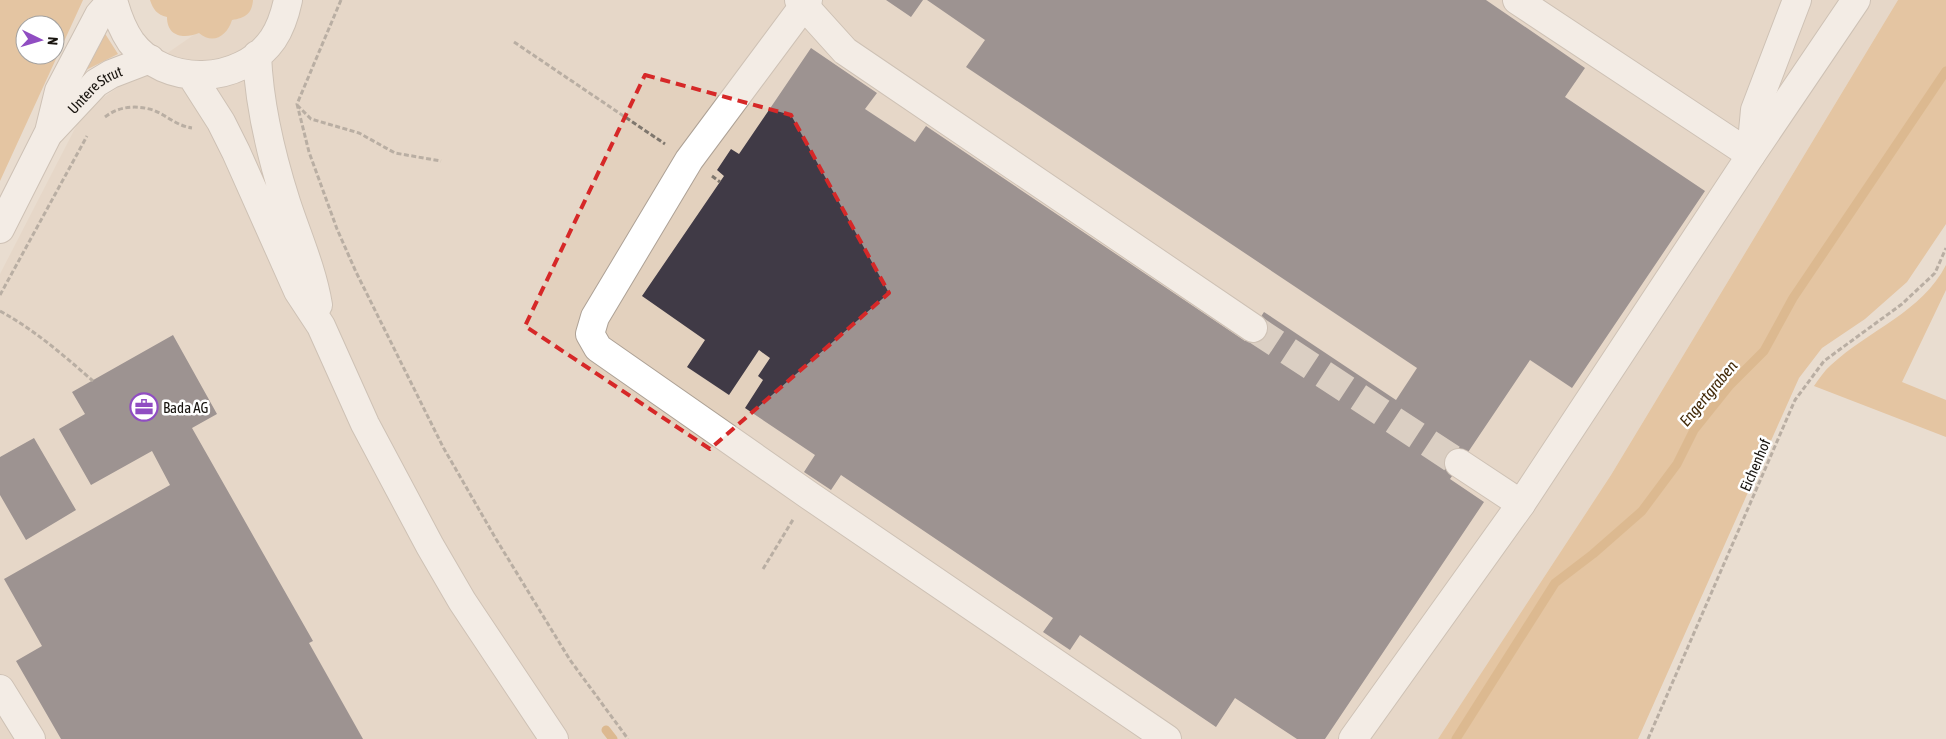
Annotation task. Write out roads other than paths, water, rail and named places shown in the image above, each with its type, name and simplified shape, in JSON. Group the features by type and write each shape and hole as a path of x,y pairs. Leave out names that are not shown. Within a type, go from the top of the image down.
{"main road":[{"path":"112,0 119,22 132,43 150,59 169,70 191,75 208,76 226,72 243,65 257,55 272,39 283,20 288,0"},
{"name":"Untere Strut","path":"0,229 50,132 59,91 99,15 112,0"},
{"path":"1517,0 1751,155"},
{"path":"1751,155 1755,110 1797,0"},
{"path":"1353,739 1521,504 1751,155 1856,0"},
{"path":"1167,739 810,496 606,354 598,348 590,334 595,317 689,160 803,2 845,51 1253,328"},
{"path":"257,55 258,76 271,146 285,200 314,285 321,326"},
{"name":"Untere Strut","path":"50,132 96,83 112,74 150,59"},
{"path":"191,75 221,122 298,291 321,326 365,424 430,546 462,601 554,739"},
{"path":"1459,463 1521,504"},
{"path":"0,689 30,739"}],"waterway":[{"name":"Engertgraben","path":"1456,739 1555,583 1593,554 1642,511 1677,464 1694,430 1730,385 1764,351 1793,298 1946,71"},
{"path":"606,730 613,739"}],"tunnel":[{"path":"1253,328 1459,463"}],"place":[{"name":"Bada AG","path":"144,407"}]}
